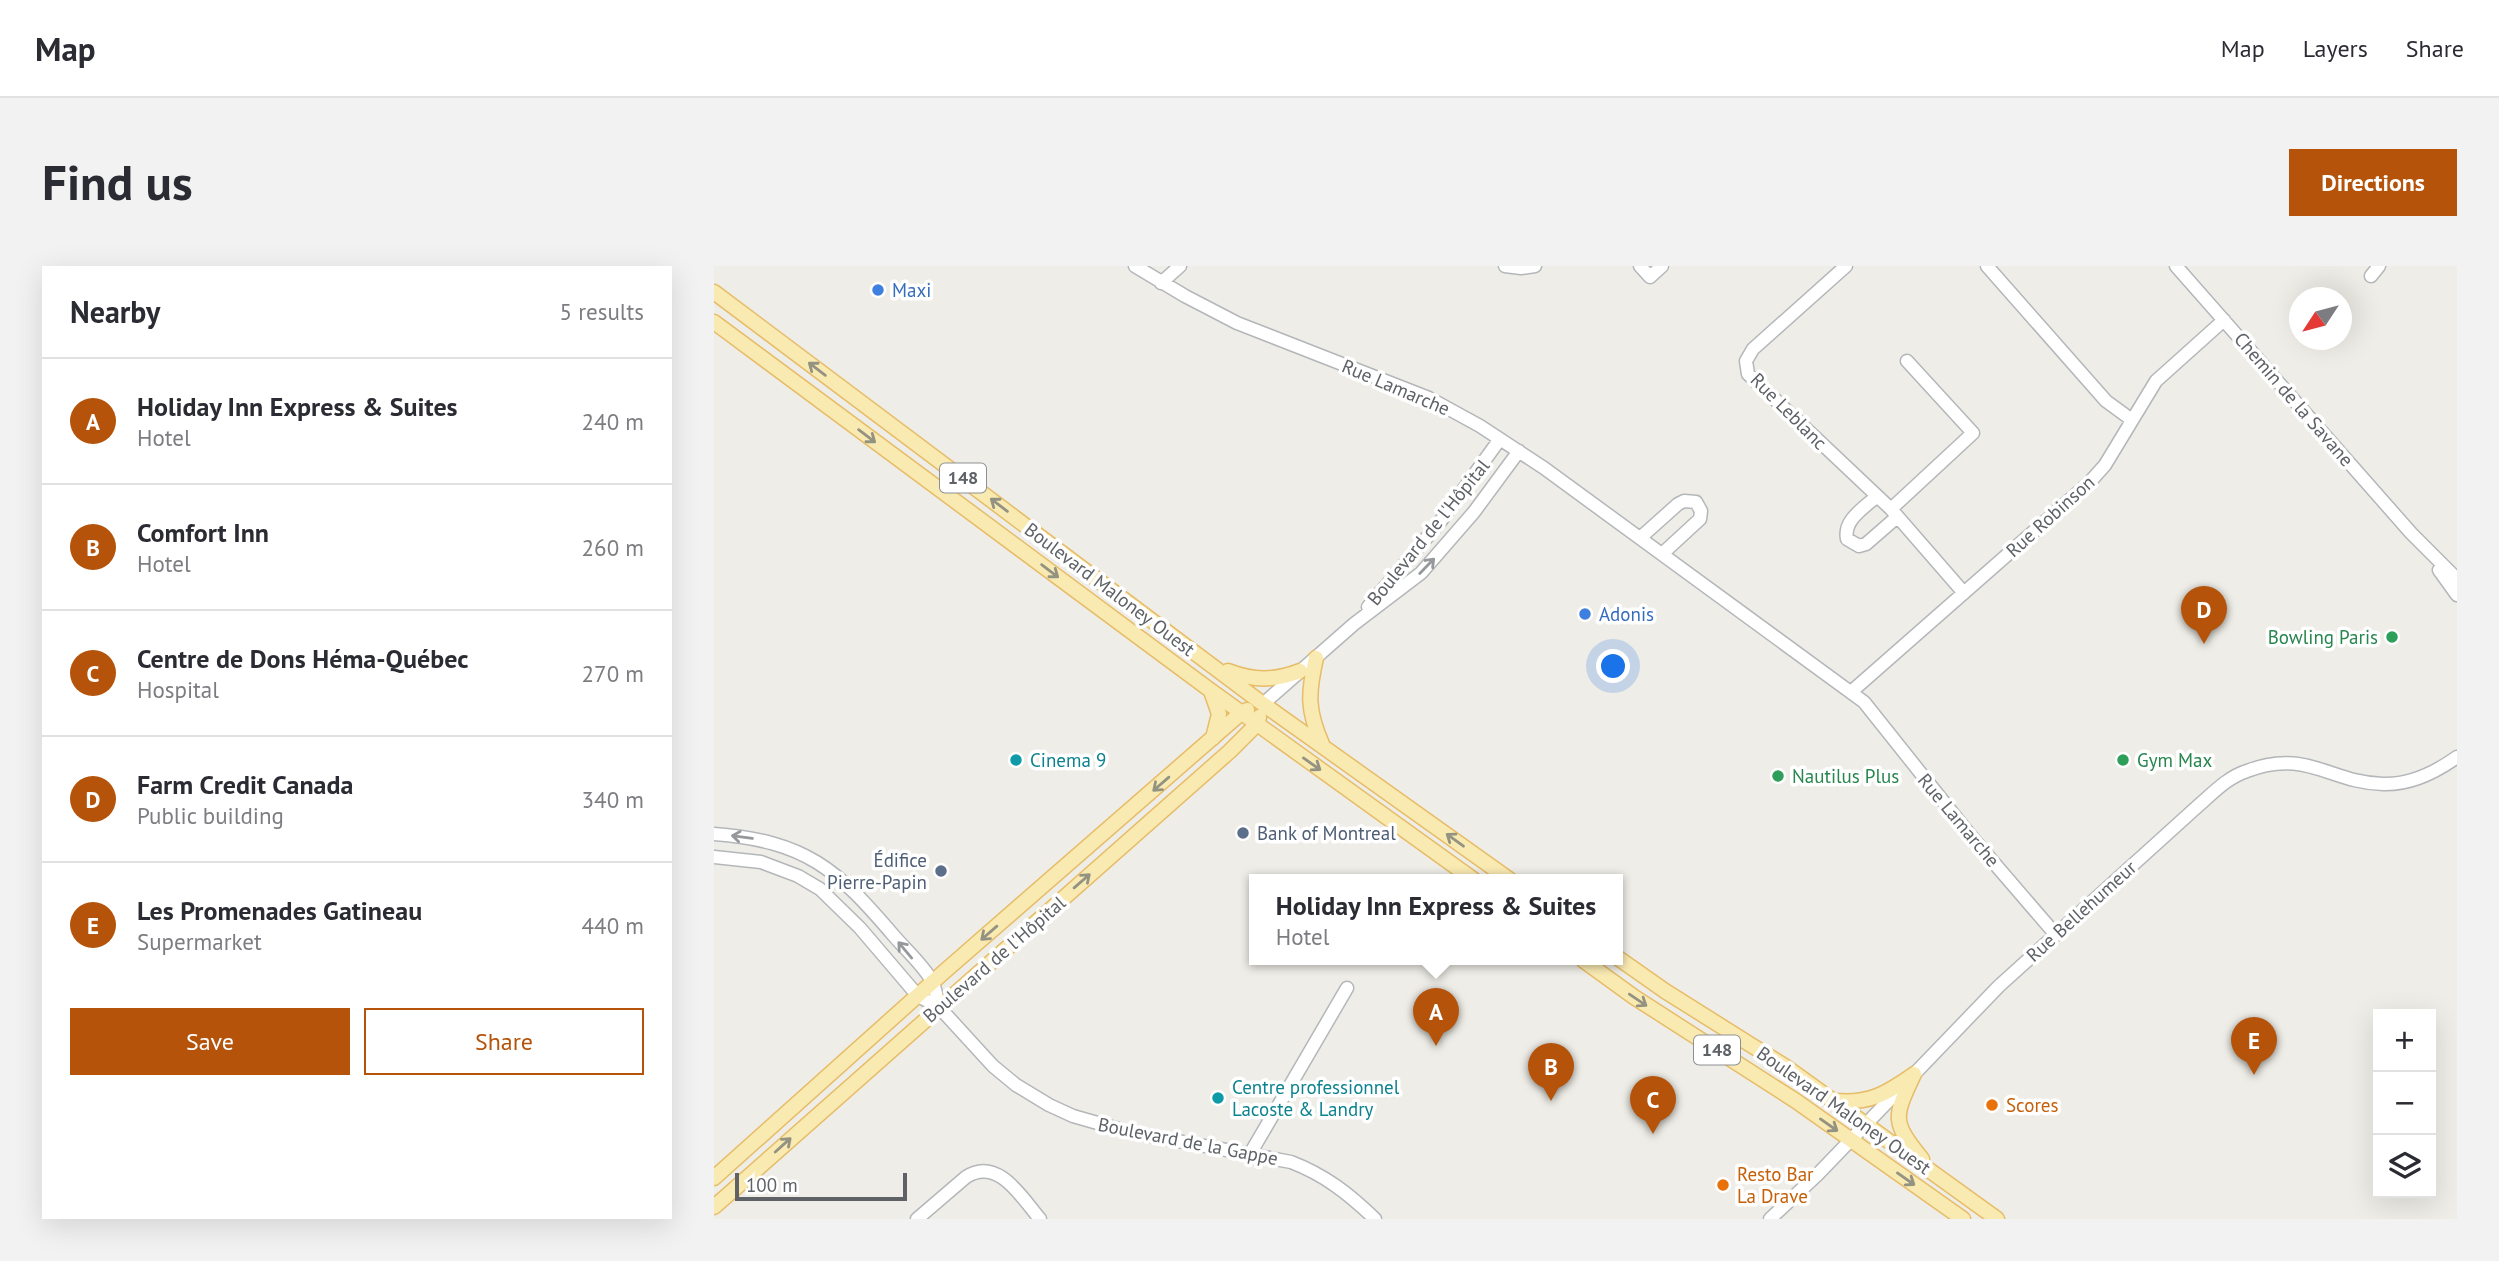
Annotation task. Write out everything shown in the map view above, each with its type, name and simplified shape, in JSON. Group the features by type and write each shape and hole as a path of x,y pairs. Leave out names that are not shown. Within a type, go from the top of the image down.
{"main road":[{"name":"Boulevard Maloney Ouest","path":"714,292 1263,704 1502,874"},
{"name":"Boulevard Maloney Ouest","path":"714,322 1241,713 1466,874"},
{"path":"1316,658 1309,689 1309,706 1323,746"},
{"path":"1211,664 1243,677 1257,679 1281,678 1300,671"},
{"path":"1210,690 1219,714 1213,739"},
{"path":"1257,724 1263,704"},
{"name":"Boulevard de l'Hôpital","path":"714,1178 932,982 1241,713 1263,704"},
{"name":"Boulevard de l'Hôpital","path":"714,1207 1257,724"},
{"name":"Boulevard Maloney Ouest","path":"1623,962 1786,1067 1997,1219"},
{"name":"Boulevard Maloney Ouest","path":"1590,965 1634,997 1758,1076 1963,1219"},
{"path":"1833,1101 1852,1103 1870,1100 1892,1090 1914,1074"},
{"path":"1914,1074 1899,1107 1898,1124 1910,1145 1934,1174"}],"street":[{"name":"Rue Lamarche","path":"1135,266 1161,283 1237,323 1417,393 1450,409 1519,451 1640,538 1851,692 1869,708 1954,815 2056,935"},
{"path":"1161,283 1180,266"},
{"path":"1504,266 1535,266"},
{"path":"1640,266 1650,277 1662,266"},
{"name":"Rue Leblanc","path":"1846,266 1753,349 1748,355 1746,367 1752,379 1894,513 1964,593"},
{"path":"1987,266 2106,401 2132,419"},
{"name":"Chemin de la Savane","path":"2176,266 2411,533 2457,579"},
{"name":"Rue Robinson","path":"1851,692 2097,474 2163,374 2224,320"},
{"path":"1877,496 1847,524 1847,539 1859,546 1866,544 1973,433 1907,361"},
{"name":"Boulevard de l'Hôpital","path":"1354,624 1440,522 1500,439"},
{"name":"Boulevard de l'Hôpital","path":"1263,704 1354,624 1422,572 1468,519 1519,451"},
{"path":"1640,538 1678,504 1685,501 1696,502 1701,511 1700,519 1662,554"},
{"name":"Chemin de la Savane","path":"2411,533 2457,595"},
{"name":"Rue Bellehumeur","path":"1770,1219 1866,1125 1973,1011 2207,798 2234,777 2274,764 2302,764 2365,782 2399,783 2430,774 2457,757"},
{"name":"Boulevard de la Gappe","path":"714,834 770,842 812,858 845,881 932,982 939,1007"},
{"path":"761,862 770,842"},
{"name":"Boulevard de la Gappe","path":"714,857 761,862 798,876 820,889 839,906 918,996 939,1007 993,1066 1032,1096 1061,1111 1097,1124 1291,1162 1340,1187 1375,1219"},
{"path":"1250,1154 1347,988"},
{"path":"917,1219 966,1177 980,1170 988,1170 1003,1177 1040,1219"}],"place":[{"name":"Maxi","path":"878,290"},
{"name":"Adonis","path":"1585,614"},
{"name":"Bowling Paris","path":"2392,637"},
{"name":"Farm Credit Canada","path":"2204,644"},
{"name":"Cinema 9","path":"1016,760"},
{"name":"Gym Max","path":"2123,760"},
{"name":"Nautilus Plus","path":"1778,776"},
{"name":"Bank of Montreal","path":"1243,833"},
{"name":"Édifice Pierre-Papin","path":"941,871"},
{"name":"Holiday Inn Express & Suites","path":"1436,1046"},
{"name":"Les Promenades Gatineau","path":"2254,1075"},
{"name":"Centre professionnel Lacoste & Landry","path":"1218,1098"},
{"name":"Comfort Inn","path":"1551,1101"},
{"name":"Scores","path":"1992,1105"},
{"name":"Centre de Dons Héma-Québec","path":"1653,1134"},
{"name":"Resto Bar La Drave","path":"1723,1185"}]}
